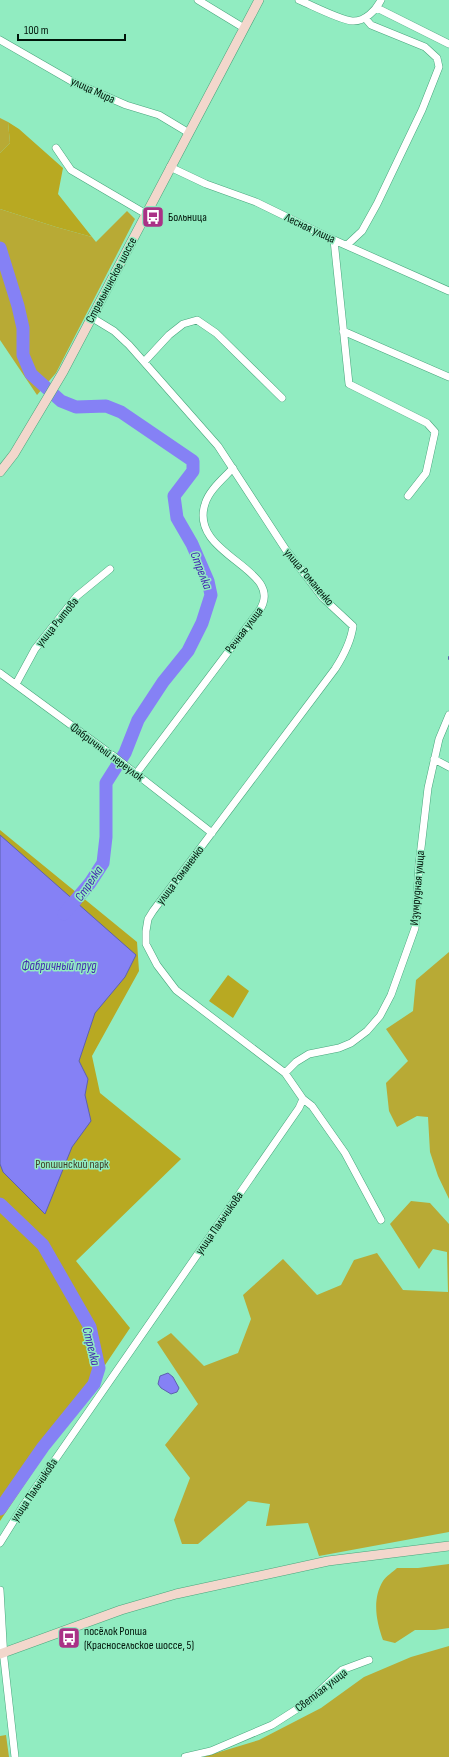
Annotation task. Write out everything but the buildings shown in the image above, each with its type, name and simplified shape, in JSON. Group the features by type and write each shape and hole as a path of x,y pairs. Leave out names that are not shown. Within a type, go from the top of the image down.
{"main road":[{"name":"Стрельнинское шоссе","path":"0,472 14,454 38,416 63,372 259,0"},
{"path":"2,1653 121,1610 176,1594 328,1561 449,1546"}],"street":[{"path":"198,0 244,28"},
{"path":"299,0 352,21 365,18 377,8 381,0"},
{"path":"377,8 449,44"},
{"path":"347,245 362,231 378,204 422,110 439,67 437,58 425,47 371,25 365,18"},
{"name":"улица Мира","path":"0,40 73,82 126,105 159,116 188,133"},
{"path":"56,148 71,170 146,214"},
{"name":"Лесная улица","path":"170,167 206,184 256,202 334,240 449,292"},
{"path":"334,240 349,384 427,423 435,432 426,473 408,496"},
{"name":"улица Романенко","path":"91,317 114,331 144,362 218,446 286,550 323,598 353,626 352,638 345,654 335,669 153,911 148,919 146,931 146,944 157,965 176,990 285,1073"},
{"path":"144,362 183,324 197,320 216,333 282,398"},
{"path":"343,331 449,377"},
{"name":"Речная улица","path":"133,771 259,611 266,599 265,593 257,579 216,543 206,531 203,524 205,503 209,495 233,468"},
{"name":"улица Рытова","path":"16,684 35,649 77,596 110,569"},
{"name":"Фабричный переулок","path":"0,672 112,755 212,833"},
{"name":"Изумрудная улица","path":"285,1073 296,1062 309,1054 339,1048 367,1031 380,1016 391,995 415,928 428,788 434,759 449,715"},
{"path":"434,759 449,767"},
{"path":"285,1073 303,1099 312,1106 345,1153 381,1220"},
{"name":"улица Пальчикова","path":"0,1543 23,1506 299,1108 303,1099"},
{"path":"0,1590 2,1653 15,1757"},
{"name":"Светлая улица","path":"185,1757 211,1751 272,1725 308,1702 342,1670 369,1660"}],"green space":[{"path":"8,122 19,129 63,168 58,194 92,237 0,209 0,153 10,143"},
{"name":"Ропшинский парк","path":"0,830 137,942 139,971 92,1056 100,1093 181,1159 76,1261 130,1328 0,1521"},
{"path":"228,975 249,991 233,1018 209,1001"}],"shaded area":[{"path":"0,118 8,122 10,143 0,153"},
{"path":"0,209 92,237 96,242 127,211 135,219 56,373 37,395 0,340"},
{"path":"449,952 449,1199 438,1176 430,1152 428,1117 417,1116 397,1127 389,1111 386,1083 408,1061 386,1029 413,1011 416,980"},
{"path":"411,1201 430,1203 449,1224 449,1532 319,1556 308,1523 266,1526 270,1504 248,1501 198,1544 182,1544 174,1520 190,1478 165,1445 198,1404 157,1342 171,1333 204,1366 238,1353 251,1319 243,1295 283,1259 317,1295 341,1285 354,1260 377,1253 403,1290 448,1292 447,1252 433,1249 419,1269 390,1224"},
{"path":"449,1564 449,1628 415,1630 395,1643 383,1640 378,1625 376,1603 377,1595 384,1579 397,1568 418,1568"},
{"path":"449,1646 449,1757 203,1757 259,1740 321,1708 364,1677 411,1657"},
{"path":"6,1735 9,1757 0,1757 0,1736"}],"water":[{"name":"Фабричный пруд","path":"0,835 136,955 125,977 95,1013 79,1061 88,1079 85,1095 91,1121 72,1147 45,1214 3,1172 0,1164"},
{"path":"168,1373 173,1377 179,1388 177,1392 171,1394 161,1388 158,1384 160,1376"}],"waterway":[{"name":"Стрелка","path":"0,248 18,306 23,328 23,355 31,374 61,401 76,407 106,406 121,412 193,461 193,471 174,496 177,518 192,544 208,581 211,595 202,623 188,651 163,682 138,720 125,753 106,783 106,837 103,863 90,883 64,914"},
{"name":"Стрелка","path":"0,1204 43,1245 90,1327 99,1368 94,1384 43,1447 0,1509"}],"place":[{"name":"Больница","path":"153,217"},
{"name":"посёлок Ропша (Красносельское шоссе, 5)","path":"69,1638"}]}
